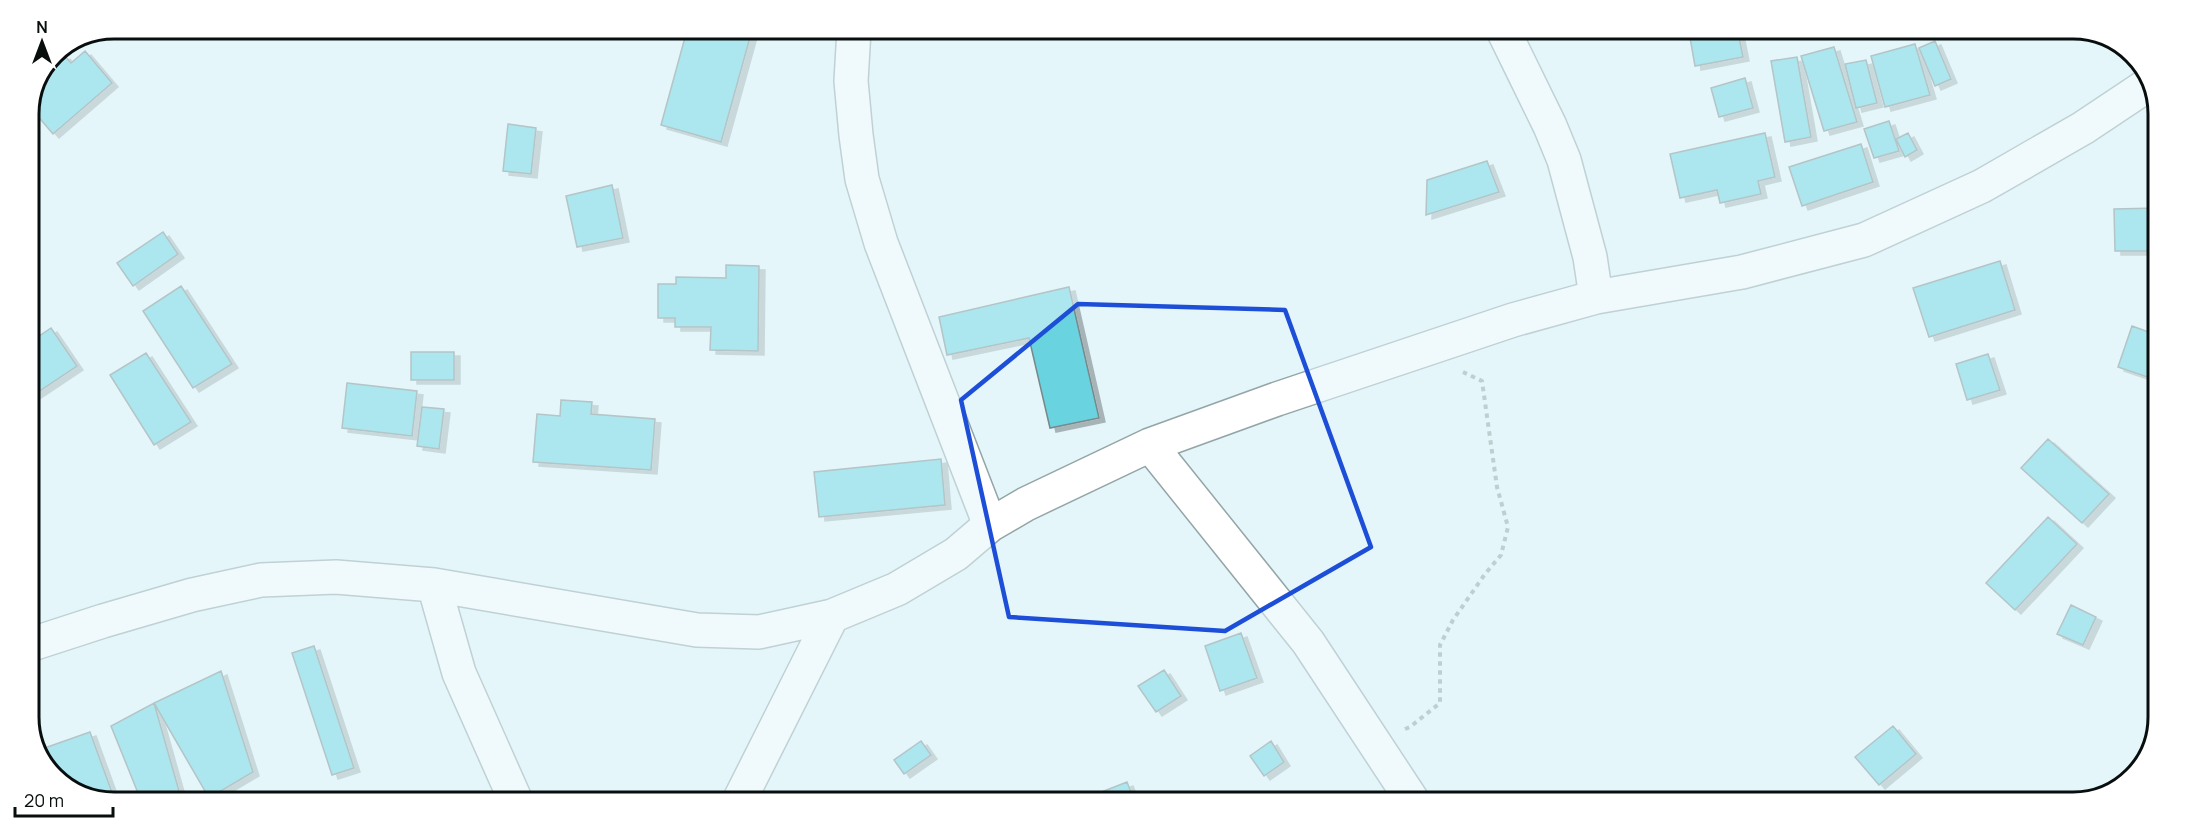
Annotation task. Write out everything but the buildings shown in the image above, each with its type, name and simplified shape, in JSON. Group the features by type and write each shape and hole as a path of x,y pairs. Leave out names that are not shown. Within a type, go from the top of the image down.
{"street":[{"path":"853,39 851,81 862,179 880,243 990,525"},
{"path":"1507,39 1564,160 1590,257 1596,297"},
{"path":"39,642 192,595 261,579 336,577 434,585 697,630 759,632 832,616 897,589 956,554 990,525 1026,504 1150,445 1277,399 1513,320 1596,297 1742,272 1864,240 1982,186 2084,128 2143,88"},
{"path":"1150,445 1308,642 1407,792"},
{"path":"434,585 459,673 512,792"},
{"path":"744,792 832,616"}],"path":[{"path":"1373,739 1410,727 1440,703 1440,645 1485,574 1501,555 1508,527 1497,487 1482,381 1422,351"}],"highlighted area":[{"path":"1078,304 1285,310 1371,547 1225,631 1009,617 961,400"}]}
